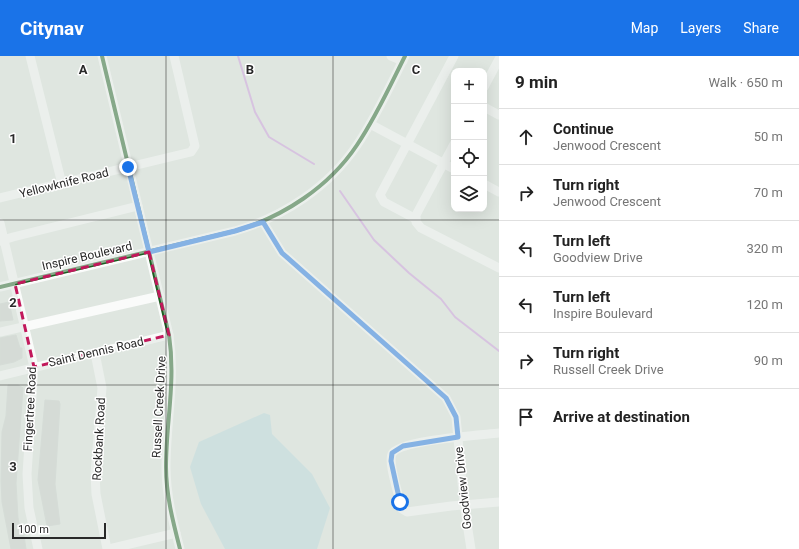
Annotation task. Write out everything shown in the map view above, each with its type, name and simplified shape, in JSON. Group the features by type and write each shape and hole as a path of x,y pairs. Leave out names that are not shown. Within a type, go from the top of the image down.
{"street":[{"path":"30,56 62,184"},
{"name":"Russell Creek Drive","path":"102,56 149,252 151,266 160,296 173,360 166,466 167,488 180,549"},
{"name":"Yellowknife Road","path":"0,198 186,154 194,149 174,56"},
{"path":"391,56 404,58"},
{"path":"454,56 380,195 384,202 416,219 421,228 499,268"},
{"name":"Inspire Boulevard","path":"0,287 235,231 263,222 301,200 328,178 357,146 404,58"},
{"path":"487,82 499,59"},
{"path":"487,109 499,115"},
{"path":"370,124 451,167"},
{"path":"416,219 416,215 451,150"},
{"path":"487,186 499,192"},
{"path":"2,241 138,206"},
{"name":"Goodview Drive","path":"263,222 282,253 442,393 456,417 464,504 471,549"},
{"name":"Fingertree Road","path":"0,223 2,241 15,284 34,367 27,474 29,508 38,549"},
{"path":"0,332 160,296"},
{"name":"Saint Dennis Road","path":"0,376 169,335"},
{"name":"Rockbank Road","path":"95,354 102,388 96,480 98,506 108,549"},
{"path":"499,433 432,440 399,448 392,453 391,461 400,502 405,511 416,512 464,504 499,502"},
{"path":"108,549 176,533"}],"highlighted area":[{"path":"149,252 169,335 34,367 15,284"}],"shaded area":[{"path":"264,413 270,415 272,434 312,474 330,508 317,549 225,549 201,504 190,467 199,442"}],"building":[{"path":"9,302 13,320 0,321 0,304"},
{"path":"16,335 20,348 22,348 22,358 14,362 0,365 0,338"},
{"path":"8,385 18,385 23,388 16,483 18,518 20,529 23,529 26,549 11,549 2,502 2,432 6,416"},
{"path":"45,400 59,401 60,404 55,484 60,524 47,526 38,480"}],"waterway":[{"path":"238,56 255,112 269,137 314,164"},
{"path":"340,191 374,240 409,273 441,299 455,317 499,351"}],"cycle path":[{"path":"102,56 169,335 171,352 171,385 166,450 166,477 170,508 180,549"},
{"path":"0,287 235,231 270,218 287,209 319,187 346,160 370,124 405,56"}],"route":[{"path":"128,167 149,252 235,231 263,222 282,253 442,393 456,417 458,437 432,440 403,446 392,453 391,461 400,502"}]}
